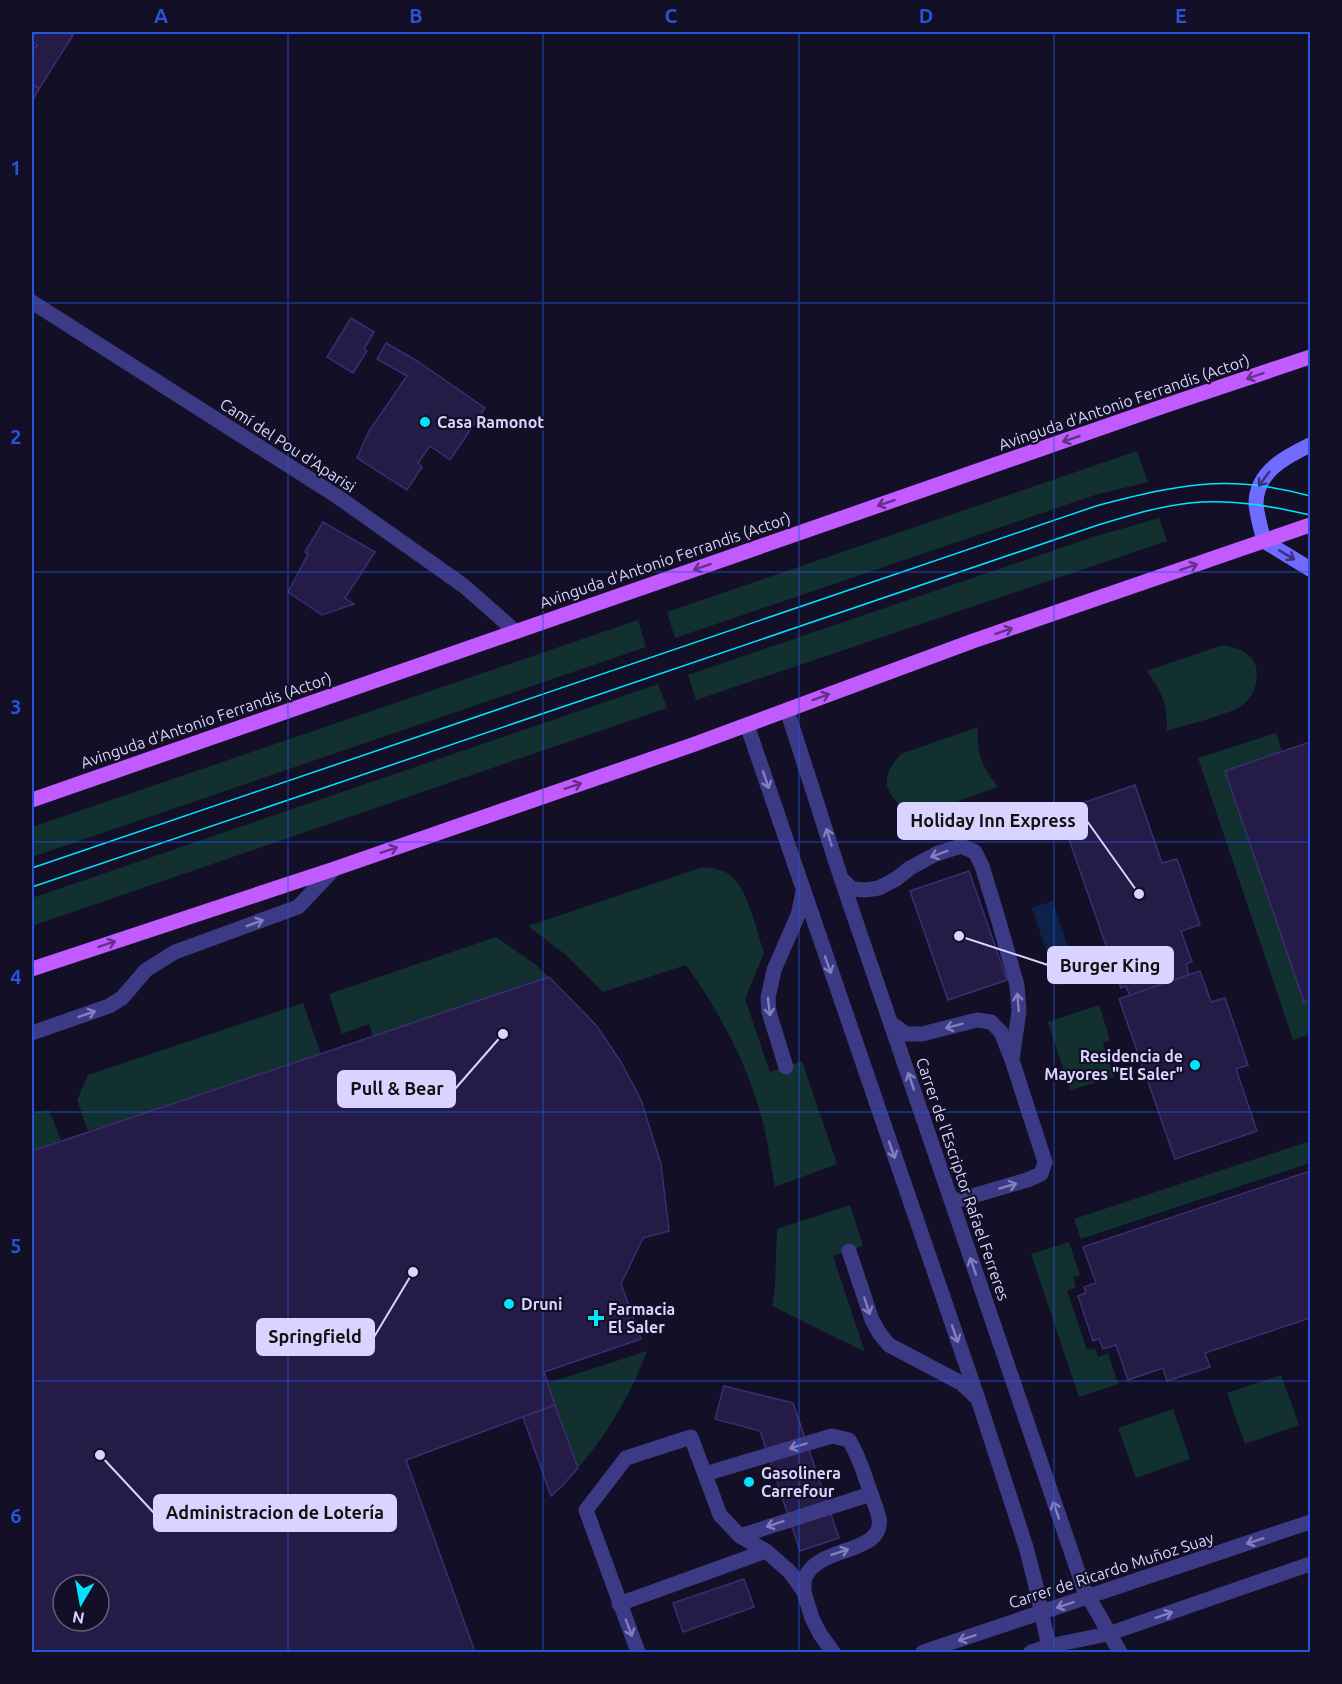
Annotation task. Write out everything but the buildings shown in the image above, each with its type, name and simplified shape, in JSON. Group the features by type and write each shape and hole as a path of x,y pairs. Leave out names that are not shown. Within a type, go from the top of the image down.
{"main road":[{"name":"Avinguda d'Antonio Ferrandis (Actor)","path":"32,800 1311,357"},
{"path":"32,969 334,869 747,725 973,641 1311,525"}],"street":[{"name":"Camí del Pou d'Aparisi","path":"32,302 338,497 464,586 515,631"},
{"path":"1311,445 1280,461 1258,485 1256,504 1264,541 1311,568"},
{"name":"Carrer de l'Escriptor Rafael Ferreres","path":"787,710 841,878 1065,1534 1088,1597 1120,1653"},
{"path":"747,725 978,1400 1026,1547 1049,1649"},
{"path":"841,878 852,889 879,888 936,854 961,846 975,852 998,915 1017,985 1019,1011 1012,1060"},
{"path":"32,1033 109,1006 122,998 146,970 176,952 298,908 334,869"},
{"path":"786,1067 769,1012 768,998 774,970 798,915 803,892"},
{"path":"891,1023 906,1034 921,1034 977,1020 991,1022 1000,1032 1012,1060 1045,1162 1041,1174 952,1202"},
{"path":"849,1251 872,1320 880,1334 890,1345 962,1383 978,1400"},
{"path":"705,1474 832,1436 849,1440 856,1452 879,1520 876,1533 869,1542 822,1558 805,1578 804,1592"},
{"path":"638,1653 586,1510 626,1458 691,1437 720,1515 740,1536 766,1551 790,1572 804,1592 819,1634 833,1653"},
{"path":"740,1536 871,1494"},
{"name":"Carrer de Ricardo Muñoz Suay","path":"923,1653 1311,1522"},
{"path":"620,1604 766,1551"},
{"path":"1031,1653 1108,1634 1311,1564"}],"green space":[{"path":"1137,451 1148,482 1095,495 675,638 667,612"},
{"path":"1159,518 1167,541 696,700 688,675 1093,537"},
{"path":"638,620 646,647 32,857 32,827"},
{"path":"1223,645 1243,652 1254,662 1257,678 1250,697 1243,705 1229,712 1167,731 1163,699 1146,671"},
{"path":"658,684 667,708 32,926 32,898"},
{"path":"978,727 981,759 998,787 926,811 910,810 902,807 895,800 887,786 887,776 891,766 901,754"},
{"path":"1276,733 1282,752 1225,772 1304,1002 1310,1000 1310,1034 1293,1040 1198,758"},
{"path":"703,867 720,870 730,875 747,900 764,953 745,999 770,1072 802,1061 837,1164 775,1187 761,1117 746,1071 725,1027 686,965 603,992 566,955 528,926"},
{"path":"496,937 549,977 373,1037 369,1024 342,1034 329,994"},
{"path":"303,1003 321,1054 88,1131 77,1100 88,1075"},
{"path":"1099,1005 1110,1040 1103,1043 1114,1077 1070,1090 1048,1022"},
{"path":"49,1110 61,1140 32,1151 32,1113"},
{"path":"1310,1141 1310,1163 1081,1239 1074,1219"},
{"path":"850,1205 863,1246 833,1256 865,1352 772,1306 777,1229"},
{"path":"1069,1242 1080,1275 1073,1277 1076,1287 1067,1291 1087,1350 1095,1348 1098,1357 1108,1353 1118,1384 1079,1397 1031,1254"},
{"path":"647,1351 618,1412 578,1468 548,1383"},
{"path":"1281,1375 1299,1425 1245,1444 1227,1393"},
{"path":"1173,1409 1190,1459 1136,1478 1118,1428"}],"water":[{"path":"1053,901 1068,948 1066,984 1058,986 1032,908"}],"tram line":[{"path":"32,868 1096,506 1152,492 1202,484 1253,485 1310,496"},
{"path":"32,887 1123,517 1149,510 1201,502 1256,505 1310,515"}],"place":[{"name":"Casa Ramonot","path":"425,422"},
{"name":"Holiday Inn Express","path":"1139,894"},
{"name":"Burger King","path":"959,936"},
{"name":"Pull & Bear","path":"503,1034"},
{"name":"Residencia de Mayores \"El Saler\"","path":"1195,1065"},
{"name":"Springfield","path":"413,1272"},
{"name":"Druni","path":"509,1304"},
{"name":"Farmacia El Saler","path":"596,1318"},
{"name":"Administracion de Lotería","path":"100,1455"},
{"name":"Gasolinera Carrefour","path":"749,1482"}]}
